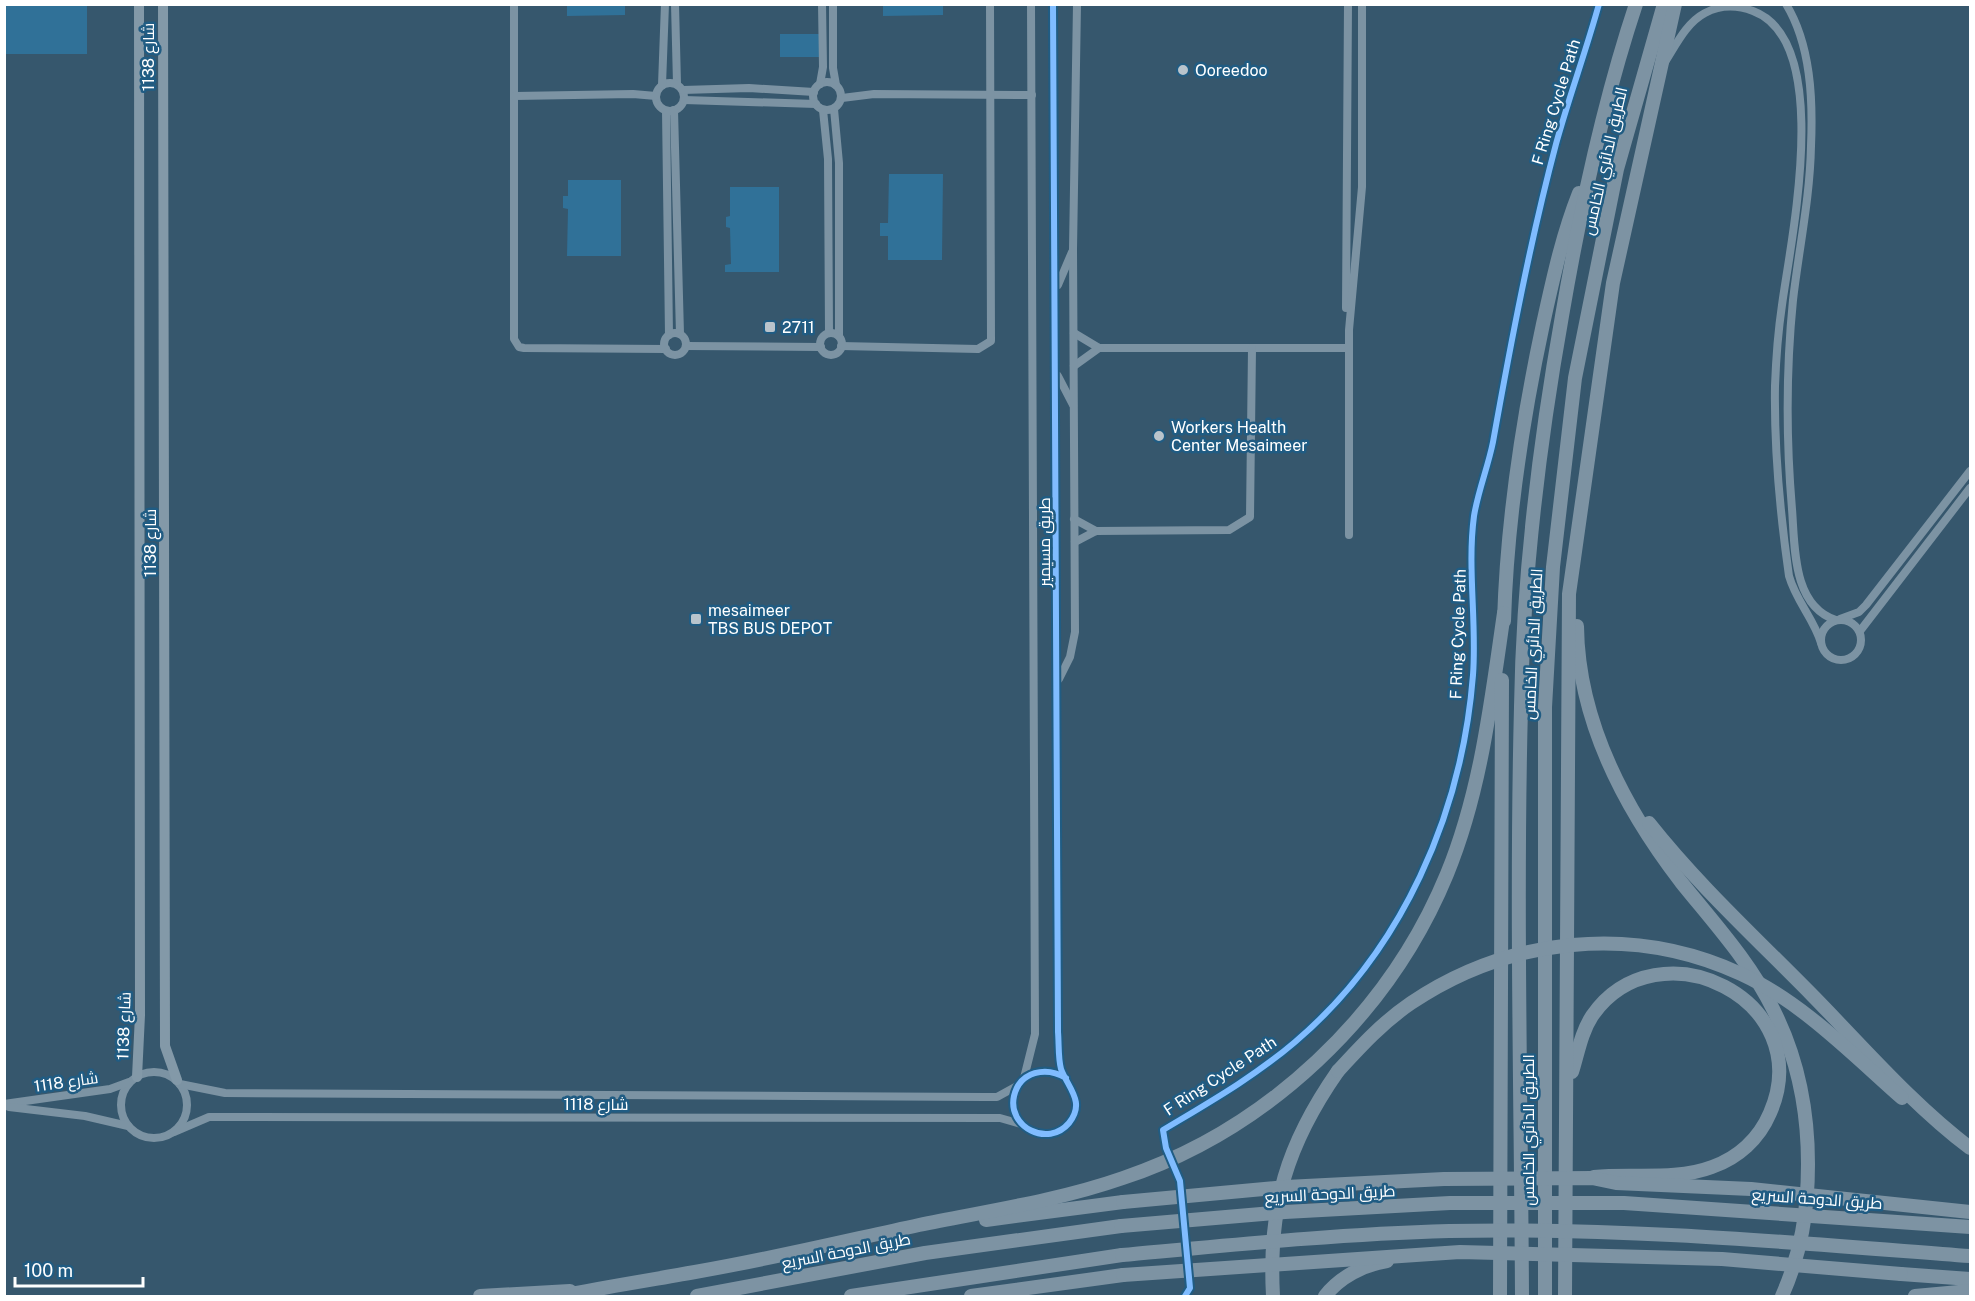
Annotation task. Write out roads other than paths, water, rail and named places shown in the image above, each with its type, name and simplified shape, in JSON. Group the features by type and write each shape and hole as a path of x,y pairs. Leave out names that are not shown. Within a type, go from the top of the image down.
{"highway":[{"name":"الطريق الدائري الخامس","path":"1522,1296 1521,705 1528,577 1538,466 1592,160 1636,4"},
{"name":"الطريق الدائري الخامس","path":"1545,1296 1545,707 1553,567 1575,378 1617,169 1664,4"},
{"path":"1565,1296 1569,594 1613,283 1675,4"},
{"path":"1501,1295 1500,871 1504,613 1510,522 1530,385 1562,238 1592,160"},
{"path":"1578,525 1576,596 1581,669 1594,725 1630,807 1647,835 1750,970 1773,1009 1794,1058 1806,1110 1808,1187 1798,1256 1782,1296"},
{"path":"560,1296 820,1248 1091,1188 1155,1166 1233,1126 1272,1100 1327,1052 1382,988 1420,929 1445,878 1471,802 1488,726 1504,613"},
{"path":"1612,769 1668,846 1942,1127 1971,1148"},
{"path":"1273,1296 1274,1227 1282,1178 1307,1119 1338,1071 1365,1042 1410,1004 1447,981 1481,965 1532,950 1560,946 1626,943 1671,950 1708,961 1767,988 1817,1023 1902,1098 1971,1154"},
{"path":"882,1233 1123,1202 1286,1187 1444,1179 1592,1178 1697,1172 1733,1157 1755,1139 1766,1123 1773,1106 1778,1068 1774,1042 1762,1017 1751,1005 1729,989 1705,979 1677,973 1640,980 1604,1003 1592,1017 1582,1036 1572,1073 1564,1162"},
{"path":"1592,1178 1616,1183 1761,1190 1971,1212"},
{"name":"طريق الدوحة السريع","path":"697,1296 925,1253 1121,1226 1285,1212 1450,1203 1624,1203 1971,1227"},
{"path":"850,1296 1122,1255 1287,1240 1451,1231 1616,1232 1824,1243 1971,1256"},
{"path":"1325,1296 1339,1282 1375,1263 1460,1252"},
{"path":"971,1296 1123,1275 1460,1252 1710,1259 1971,1280"},
{"path":"480,1296 593,1289"},
{"path":"1916,1296 1971,1291"}],"street":[{"name":"شارع 1138","path":"133,1079 140,1015 139,4"},
{"name":"شارع 1138","path":"163,4 165,1046 178,1082"},
{"path":"514,4 514,339 519,347 524,348 666,349 675,355 682,352 686,346 685,338 680,334 669,335"},
{"path":"664,4 662,85 656,96 660,107 670,110"},
{"path":"675,4 680,87 684,100"},
{"path":"816,104 814,92 819,84 823,67 822,4"},
{"path":"833,4 836,85 842,98"},
{"path":"841,346 978,349 991,341 990,4"},
{"name":"طريق مسيمير","path":"1021,1082 1035,1034 1031,4"},
{"name":"طريق مسيمير","path":"1053,4 1057,374 1058,1032 1060,1066 1066,1078"},
{"path":"1058,680 1067,665 1074,641 1073,249 1077,4"},
{"path":"1348,4 1346,313 1349,330"},
{"path":"1349,535 1349,330 1362,195 1362,4"},
{"path":"1661,69 1696,20 1718,8 1740,7 1763,15 1781,31 1789,45 1797,81 1802,138 1777,348 1776,439 1789,576 1796,596 1816,628 1821,643 1830,657 1846,660 1859,651 1862,641 1860,631 1854,624 1816,609 1802,584 1793,534 1788,470 1787,388 1789,346 1810,175 1808,79 1799,34 1786,4"},
{"path":"1797,81 1808,79"},
{"path":"819,84 827,82 836,85"},
{"path":"662,85 814,92"},
{"path":"515,96 633,94 656,96"},
{"path":"824,110 828,159 828,333 822,339 821,347 825,353 831,355 838,352 841,346 838,336 839,163 834,109 842,98 874,94 1032,95"},
{"path":"670,110 684,100 816,104 824,110 834,109"},
{"path":"666,349 664,342 669,335 670,110"},
{"path":"670,110 680,334"},
{"path":"1056,289 1073,249"},
{"path":"828,333 838,336"},
{"path":"1074,333 1099,348 1349,348"},
{"path":"686,346 821,347"},
{"path":"1074,366 1099,348"},
{"path":"1075,542 1096,531 1229,530 1250,517 1252,348"},
{"path":"1057,374 1074,406"},
{"path":"1821,643 1824,629 1838,619 1859,612 1866,605 1971,471"},
{"path":"1860,631 1971,488"},
{"path":"1074,519 1096,531"},
{"path":"1049,1071 1066,1078 1072,1086 1077,1107 1067,1125 1049,1134 1038,1134 1021,1124 1013,1105 1021,1082 1031,1074 1049,1071"},
{"path":"157,1072 178,1082 188,1106 182,1125 174,1132 155,1139 145,1137 128,1126 121,1108 122,1099 133,1079 157,1072"},
{"name":"شارع 1118","path":"4,1105 110,1089 133,1079"},
{"name":"شارع 1118","path":"178,1082 225,1093 997,1097 1009,1093 1021,1082"},
{"name":"شارع 1118","path":"4,1105 85,1116 128,1126"},
{"name":"شارع 1118","path":"174,1132 209,1117 1000,1118 1021,1124"}],"place":[{"name":"Ooreedoo","path":"1183,70"},
{"name":"2711","path":"770,327"},
{"name":"Workers Health Center Mesaimeer","path":"1159,436"},
{"name":"mesaimeer TBS BUS DEPOT","path":"696,619"}]}
